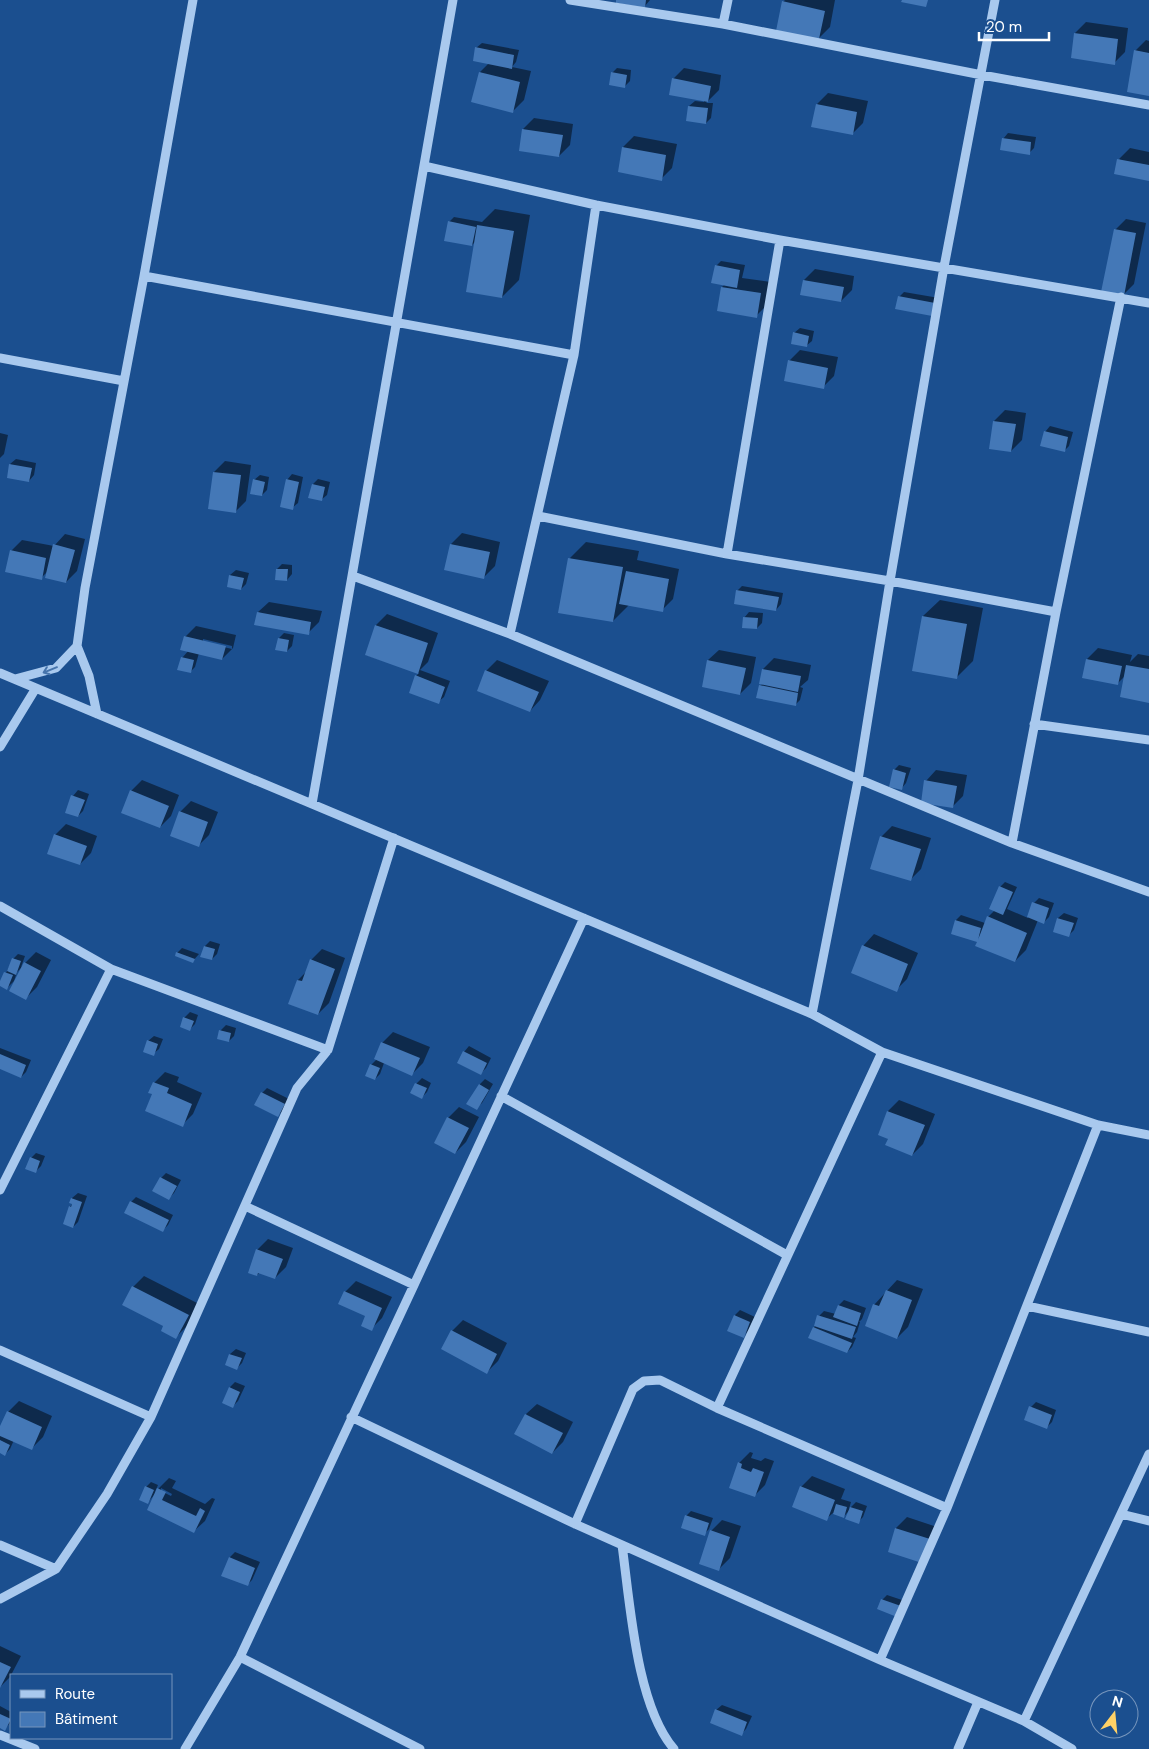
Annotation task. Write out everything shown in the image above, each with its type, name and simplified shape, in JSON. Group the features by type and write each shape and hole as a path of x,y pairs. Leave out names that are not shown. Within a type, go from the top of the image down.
{"street":[{"path":"97,714 89,676 77,646 85,588 144,276 193,0"},
{"path":"312,804 453,0"},
{"path":"570,0 723,24 982,75 1149,105"},
{"path":"723,24 728,0"},
{"path":"812,1014 858,780 944,267 995,0"},
{"path":"424,166 596,205 780,240 1149,303"},
{"path":"510,634 574,355 596,205"},
{"path":"727,554 780,240"},
{"path":"144,276 574,355"},
{"path":"1012,842 1056,612 1121,297"},
{"path":"0,358 124,381"},
{"path":"538,516 727,554 890,581 1056,612"},
{"path":"353,576 510,634 858,780 1012,842 1149,892"},
{"path":"15,679 56,668 77,646"},
{"path":"0,673 812,1014 882,1052 1098,1125 1149,1135"},
{"path":"0,747 36,688"},
{"path":"1034,724 1149,740"},
{"path":"0,1599 56,1569 107,1494 152,1417 297,1088 328,1050 394,838"},
{"path":"0,906 111,969 328,1050"},
{"path":"185,1749 240,1657 584,918"},
{"path":"0,1190 111,969"},
{"path":"717,1408 882,1052"},
{"path":"501,1096 787,1255"},
{"path":"880,1660 947,1508 1098,1125"},
{"path":"245,1206 414,1286"},
{"path":"1027,1306 1149,1332"},
{"path":"0,1350 152,1417"},
{"path":"575,1524 633,1389 644,1380 660,1380 717,1408 947,1508"},
{"path":"351,1418 575,1524 880,1660 1024,1721 1072,1749"},
{"path":"1024,1721 1149,1454"},
{"path":"1121,1514 1149,1520"},
{"path":"0,1545 56,1569"},
{"path":"622,1545 644,1689 656,1721 674,1749"},
{"path":"240,1657 420,1749"},
{"path":"958,1749 978,1702"},
{"path":"0,1736 35,1749"}],"building":[{"path":"616,0 646,0 645,8 616,3"},
{"path":"902,0 928,0 926,7 901,2"},
{"path":"782,1 825,11 819,39 776,31"},
{"path":"1074,33 1118,39 1115,65 1071,58"},
{"path":"475,47 514,55 512,69 473,61"},
{"path":"1134,50 1149,53 1149,96 1127,92"},
{"path":"479,72 520,82 513,113 471,102"},
{"path":"611,72 627,75 625,88 609,85"},
{"path":"672,78 711,86 708,102 669,95"},
{"path":"816,104 857,112 853,135 811,127"},
{"path":"688,106 708,108 706,124 686,121"},
{"path":"522,129 563,135 559,157 519,151"},
{"path":"1002,138 1031,142 1030,155 1000,150"},
{"path":"622,147 666,155 662,181 618,172"},
{"path":"1117,159 1149,165 1149,181 1114,174"},
{"path":"448,221 476,227 472,246 444,241"},
{"path":"477,225 514,231 502,298 466,292"},
{"path":"1114,229 1136,233 1124,296 1101,292"},
{"path":"715,265 740,270 737,288 711,283"},
{"path":"803,280 844,287 841,302 800,295"},
{"path":"721,287 761,293 757,318 717,311"},
{"path":"898,296 935,303 932,316 895,309"},
{"path":"793,332 809,336 807,347 791,344"},
{"path":"788,360 828,368 824,389 784,381"},
{"path":"993,421 1016,424 1011,452 989,449"},
{"path":"1044,431 1068,437 1065,452 1040,446"},
{"path":"9,464 32,468 29,482 7,478"},
{"path":"213,472 241,475 236,513 208,509"},
{"path":"253,479 265,482 262,496 250,494"},
{"path":"286,479 299,482 293,510 280,507"},
{"path":"312,484 325,487 322,501 308,498"},
{"path":"53,544 75,550 66,583 45,578"},
{"path":"450,544 490,552 484,579 444,570"},
{"path":"10,550 46,558 42,580 5,572"},
{"path":"568,558 623,567 613,622 558,613"},
{"path":"276,569 288,569 287,581 275,580"},
{"path":"626,571 669,579 663,612 619,604"},
{"path":"229,575 244,578 241,590 227,587"},
{"path":"736,590 779,597 776,611 734,604"},
{"path":"257,612 311,622 309,635 254,625"},
{"path":"922,616 967,624 957,679 912,671"},
{"path":"743,617 758,618 757,629 742,628"},
{"path":"375,625 428,643 418,674 365,655"},
{"path":"184,636 226,646 222,660 180,650"},
{"path":"278,638 289,640 287,652 275,650"},
{"path":"181,657 194,660 191,673 177,670"},
{"path":"1086,659 1122,666 1118,685 1082,678"},
{"path":"707,660 746,668 740,695 702,687"},
{"path":"1126,665 1149,669 1149,703 1120,697"},
{"path":"762,669 801,676 798,692 759,684"},
{"path":"485,670 539,692 530,712 477,691"},
{"path":"415,675 445,687 439,704 409,693"},
{"path":"759,685 798,693 796,706 756,698"},
{"path":"893,769 906,773 902,790 889,787"},
{"path":"924,780 957,786 953,808 921,803"},
{"path":"130,790 169,806 160,828 121,813"},
{"path":"71,795 85,800 78,817 65,813"},
{"path":"179,811 208,822 199,847 170,836"},
{"path":"54,834 87,846 80,865 47,854"},
{"path":"880,836 921,849 911,881 870,869"},
{"path":"999,886 1013,892 1003,915 989,909"},
{"path":"1032,902 1049,908 1044,924 1027,917"},
{"path":"987,916 1027,933 1015,962 975,946 977,942 951,934 955,920 981,928 978,940"},
{"path":"1057,918 1074,923 1069,937 1053,932"},
{"path":"862,945 908,964 897,992 851,973"},
{"path":"204,946 215,949 212,960 200,957"},
{"path":"176,952 195,959 193,963 175,956"},
{"path":"12,958 21,961 16,975 7,971"},
{"path":"310,959 335,969 318,1015 288,1004 297,980 302,981"},
{"path":"24,962 41,971 26,1000 9,991"},
{"path":"4,972 13,975 7,990 0,986"},
{"path":"183,1017 194,1021 190,1031 180,1027"},
{"path":"219,1030 231,1033 229,1042 217,1039"},
{"path":"147,1040 158,1044 154,1056 143,1052"},
{"path":"381,1042 420,1058 412,1076 374,1059"},
{"path":"463,1051 487,1063 481,1075 457,1063"},
{"path":"0,1054 26,1065 21,1078 0,1069"},
{"path":"370,1064 380,1068 375,1080 365,1076"},
{"path":"153,1082 169,1088 167,1093 192,1104 183,1127 145,1111 152,1094 148,1093"},
{"path":"415,1083 427,1088 422,1099 410,1093"},
{"path":"479,1084 489,1090 477,1110 466,1104"},
{"path":"261,1092 285,1104 278,1117 254,1105"},
{"path":"887,1111 925,1125 912,1156 885,1145 888,1139 878,1135"},
{"path":"447,1117 469,1128 455,1154 434,1143"},
{"path":"30,1157 40,1161 36,1173 25,1169"},
{"path":"160,1177 177,1186 169,1200 152,1191"},
{"path":"71,1198 82,1202 73,1228 63,1224 69,1206 71,1207 72,1204 69,1203"},
{"path":"130,1201 169,1220 163,1232 124,1213"},
{"path":"256,1249 283,1259 275,1279 258,1273 257,1276 248,1273"},
{"path":"132,1286 189,1315 176,1339 161,1331 163,1326 122,1305"},
{"path":"886,1290 912,1300 897,1339 865,1326 873,1304 879,1306"},
{"path":"344,1291 382,1308 372,1331 361,1326 365,1316 338,1304"},
{"path":"838,1305 861,1313 857,1326 833,1317"},
{"path":"734,1315 750,1322 744,1338 727,1331"},
{"path":"817,1315 856,1327 852,1339 814,1326"},
{"path":"813,1327 852,1343 847,1353 808,1338"},
{"path":"451,1330 497,1354 487,1374 441,1349"},
{"path":"229,1354 242,1358 237,1370 225,1365"},
{"path":"229,1387 240,1392 233,1408 222,1403"},
{"path":"1029,1406 1052,1415 1047,1429 1024,1420"},
{"path":"7,1411 42,1427 32,1450 0,1436 0,1426"},
{"path":"525,1414 563,1433 552,1454 514,1434"},
{"path":"0,1440 10,1445 5,1456 0,1453"},
{"path":"738,1462 742,1464 741,1468 751,1472 753,1468 764,1472 755,1497 729,1488"},
{"path":"145,1486 154,1490 148,1504 139,1500"},
{"path":"800,1486 835,1500 827,1521 792,1507"},
{"path":"157,1488 166,1492 162,1500 196,1516 200,1508 205,1511 194,1533 147,1510"},
{"path":"836,1504 847,1507 844,1518 833,1514"},
{"path":"850,1507 863,1511 859,1524 845,1519"},
{"path":"685,1515 709,1523 705,1536 681,1528"},
{"path":"895,1528 930,1539 922,1563 888,1552"},
{"path":"710,1530 730,1537 719,1571 699,1564"},
{"path":"229,1557 255,1568 248,1586 221,1576"},
{"path":"881,1599 901,1606 897,1617 877,1609"},
{"path":"0,1662 11,1667 0,1688"},
{"path":"715,1709 747,1722 742,1736 710,1723"},
{"path":"0,1714 10,1719 10,1721 5,1731 0,1728"}]}
